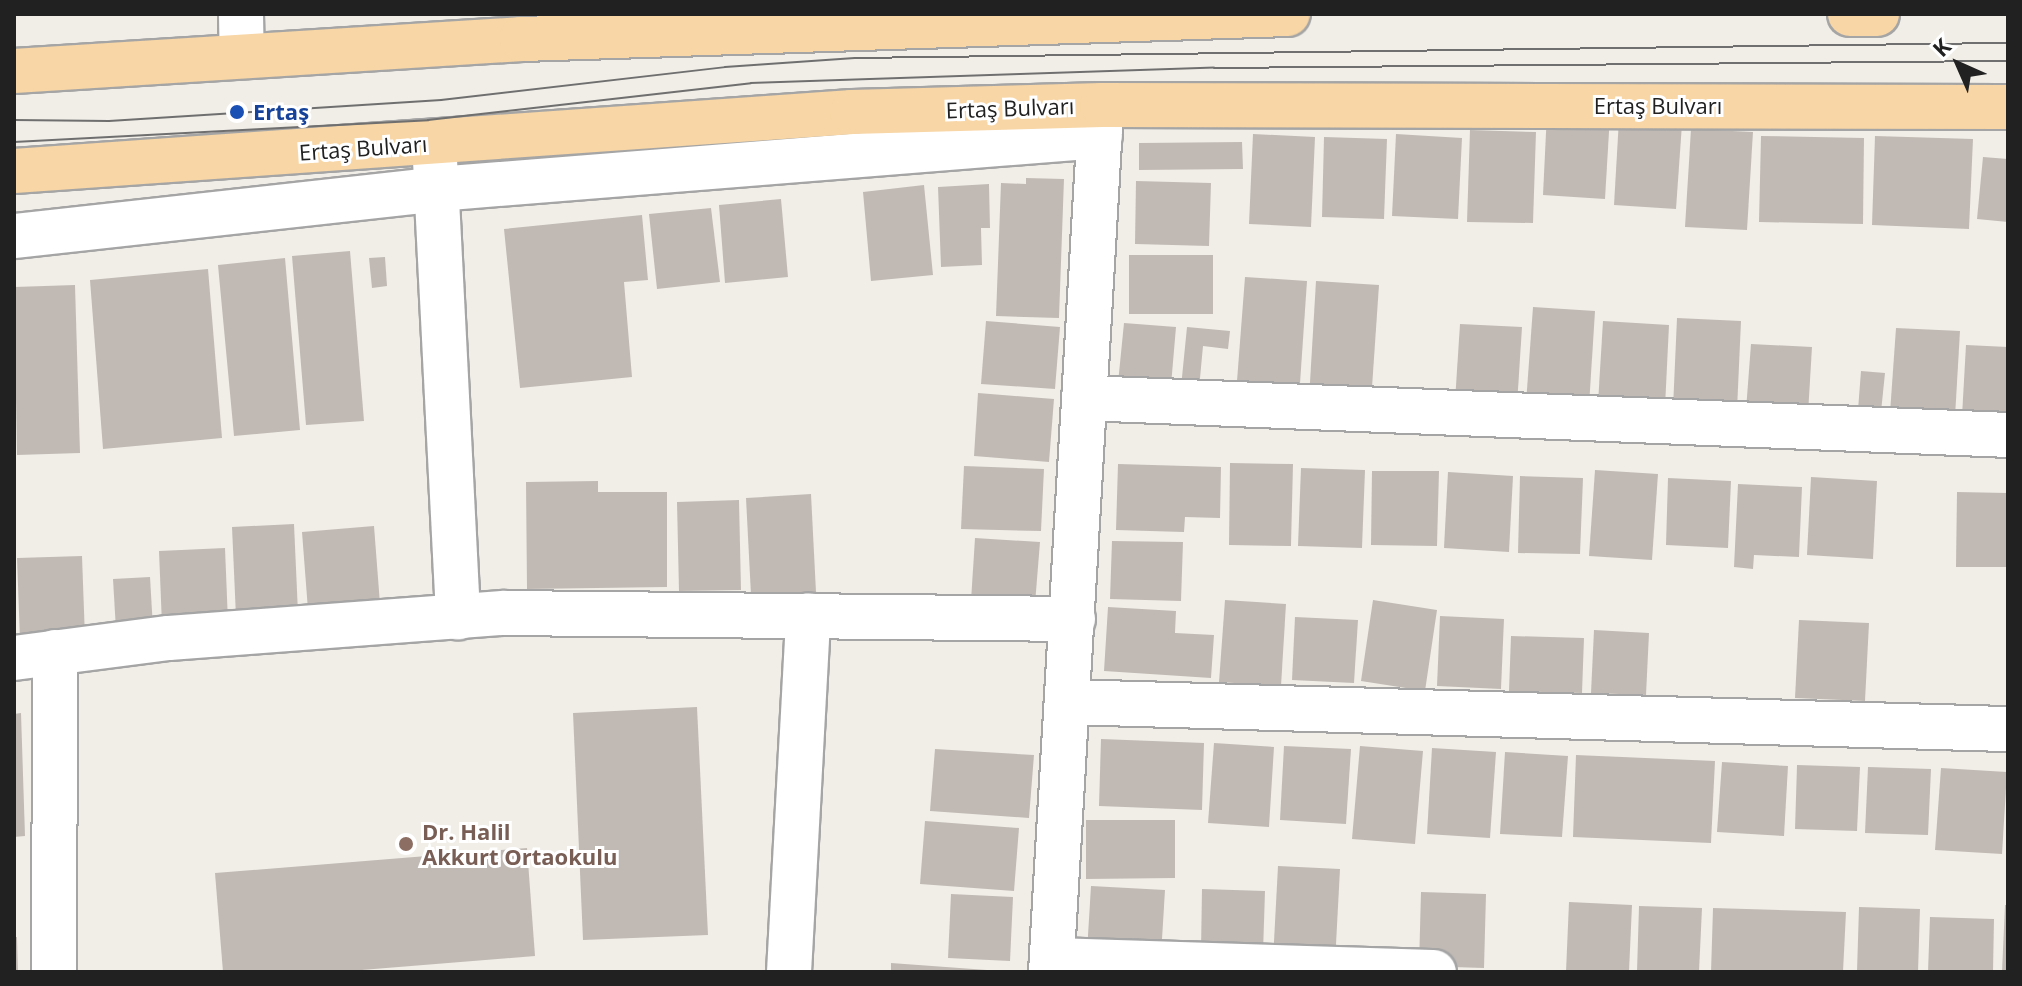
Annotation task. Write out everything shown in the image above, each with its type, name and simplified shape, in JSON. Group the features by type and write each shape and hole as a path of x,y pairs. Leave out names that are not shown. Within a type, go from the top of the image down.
{"main road":[{"path":"14,71 242,34 810,20 1288,14"},
{"path":"1850,14 1877,14"},
{"name":"Ertaş Bulvarı","path":"14,171 852,112 1101,121 2008,107"}],"street":[{"path":"14,236 1101,121 1052,966 1434,972"},
{"path":"435,143 458,617"},
{"path":"1084,398 2008,435"},
{"path":"789,972 808,616"},
{"path":"54,972 35,655 458,617 1073,619"},
{"path":"1068,702 2008,729"}],"building":[{"path":"1547,112 1610,115 1605,199 1543,195"},
{"path":"1619,119 1682,124 1676,209 1614,205"},
{"path":"1691,129 1753,132 1747,230 1685,227"},
{"path":"1470,130 1536,132 1533,223 1467,222"},
{"path":"1253,134 1315,137 1311,227 1249,224"},
{"path":"1396,134 1462,138 1458,219 1392,216"},
{"path":"1761,136 1864,138 1863,224 1759,222"},
{"path":"1875,136 1973,139 1969,229 1872,225"},
{"path":"1324,137 1387,139 1384,219 1322,217"},
{"path":"1242,142 1243,169 1139,170 1139,143"},
{"path":"1983,157 2008,159 2008,222 1977,219"},
{"path":"1026,178 1064,179 1059,318 996,316 1001,183 1026,184"},
{"path":"1136,181 1211,183 1209,246 1135,244"},
{"path":"989,184 990,228 981,228 982,265 941,267 938,187"},
{"path":"924,185 933,275 871,281 863,192"},
{"path":"781,199 788,277 725,283 719,205"},
{"path":"711,208 720,282 657,289 649,214"},
{"path":"642,215 648,280 624,282 632,377 520,388 504,229"},
{"path":"350,251 364,421 306,425 292,256"},
{"path":"1129,255 1213,255 1213,314 1129,314"},
{"path":"385,257 387,286 372,288 369,258"},
{"path":"285,258 300,430 234,436 218,265"},
{"path":"208,269 222,438 103,449 90,280"},
{"path":"1245,277 1307,281 1299,398 1236,394"},
{"path":"1316,281 1379,285 1371,402 1309,399"},
{"path":"75,285 80,453 17,455 14,287"},
{"path":"1533,307 1595,311 1589,406 1526,403"},
{"path":"1677,318 1741,321 1737,410 1673,408"},
{"path":"986,321 1060,327 1055,389 981,384"},
{"path":"1603,321 1669,325 1665,407 1598,403"},
{"path":"1124,323 1176,327 1170,397 1117,393"},
{"path":"1460,324 1522,327 1517,405 1455,401"},
{"path":"1187,327 1230,331 1228,349 1203,346 1199,389 1181,387"},
{"path":"1896,328 1960,331 1955,417 1890,413"},
{"path":"1751,344 1812,347 1808,414 1746,410"},
{"path":"1966,345 2008,347 2008,419 1962,416"},
{"path":"1861,371 1885,373 1881,412 1858,410"},
{"path":"978,393 1054,399 1049,462 974,456"},
{"path":"1230,463 1293,464 1291,546 1229,545"},
{"path":"1118,464 1221,467 1220,518 1185,517 1184,532 1116,530"},
{"path":"964,466 1044,469 1041,531 961,529"},
{"path":"1301,468 1365,470 1362,548 1298,546"},
{"path":"1595,470 1658,474 1652,560 1589,556"},
{"path":"1372,471 1439,471 1437,546 1371,545"},
{"path":"1448,472 1513,476 1509,552 1444,548"},
{"path":"1520,476 1583,478 1580,554 1518,553"},
{"path":"1811,477 1877,481 1873,559 1807,555"},
{"path":"1668,478 1731,481 1728,548 1666,545"},
{"path":"598,481 598,492 667,492 667,587 527,589 526,482"},
{"path":"1738,484 1802,487 1799,557 1754,555 1753,569 1734,567"},
{"path":"1957,492 2008,493 2008,567 1956,567"},
{"path":"811,494 816,592 751,595 746,498"},
{"path":"739,500 741,590 679,591 677,502"},
{"path":"294,524 298,613 236,617 232,527"},
{"path":"374,526 380,604 308,610 302,532"},
{"path":"975,538 1040,542 1035,604 971,601"},
{"path":"1112,541 1183,542 1181,601 1110,599"},
{"path":"225,548 228,622 162,625 159,551"},
{"path":"82,556 85,638 20,640 17,558"},
{"path":"150,577 153,628 116,630 113,579"},
{"path":"1225,600 1286,604 1281,686 1219,682"},
{"path":"1373,600 1437,610 1425,691 1361,681"},
{"path":"1108,607 1176,611 1175,633 1214,635 1211,678 1104,671"},
{"path":"1440,616 1504,619 1501,689 1437,686"},
{"path":"1295,617 1358,620 1354,683 1292,680"},
{"path":"1799,620 1869,623 1865,701 1795,698"},
{"path":"1594,630 1649,633 1646,695 1591,693"},
{"path":"1511,636 1584,638 1582,693 1509,691"},
{"path":"697,707 708,935 583,940 573,713"},
{"path":"21,713 25,836 14,837 14,714"},
{"path":"1101,739 1204,743 1202,810 1099,806"},
{"path":"1214,743 1274,747 1269,827 1208,823"},
{"path":"1284,746 1351,749 1346,824 1280,820"},
{"path":"1360,746 1423,751 1415,844 1352,839"},
{"path":"1432,748 1496,752 1490,838 1427,834"},
{"path":"935,749 1034,755 1029,818 930,811"},
{"path":"1505,752 1568,756 1562,837 1500,834"},
{"path":"1576,755 1715,761 1711,843 1573,837"},
{"path":"1722,762 1788,766 1784,836 1717,832"},
{"path":"1797,765 1860,767 1857,831 1795,829"},
{"path":"1868,767 1931,769 1928,835 1865,833"},
{"path":"1941,768 2007,772 2002,854 1935,850"},
{"path":"1086,820 1175,820 1175,878 1086,879"},
{"path":"925,821 1019,828 1014,891 920,884"},
{"path":"527,848 535,956 337,972 223,972 215,873"},
{"path":"1278,866 1340,869 1335,963 1273,960"},
{"path":"1091,886 1165,890 1161,956 1087,952"},
{"path":"1202,889 1265,891 1263,953 1201,951"},
{"path":"1421,892 1486,894 1484,968 1419,966"},
{"path":"951,894 1013,897 1010,961 948,958"},
{"path":"1569,902 1632,905 1629,972 1566,972"},
{"path":"2005,905 2008,905 2008,972 2002,972"},
{"path":"1639,906 1702,908 1699,972 1637,972"},
{"path":"1859,907 1920,909 1918,972 1857,972"},
{"path":"1713,908 1846,912 1843,972 1711,972"},
{"path":"1930,917 1994,919 1993,972 1928,972"},
{"path":"14,937 17,937 18,972 14,972"},
{"path":"891,963 987,970 987,972 891,972"}],"tram line":[{"path":"14,120 109,121 441,100 725,67 855,58 2008,43"},
{"path":"14,142 428,120 751,83 1214,68 2008,61"}],"place":[{"name":"Ertaş","path":"237,112"},
{"name":"Dr. Halil Akkurt Ortaokulu","path":"406,844"}]}
